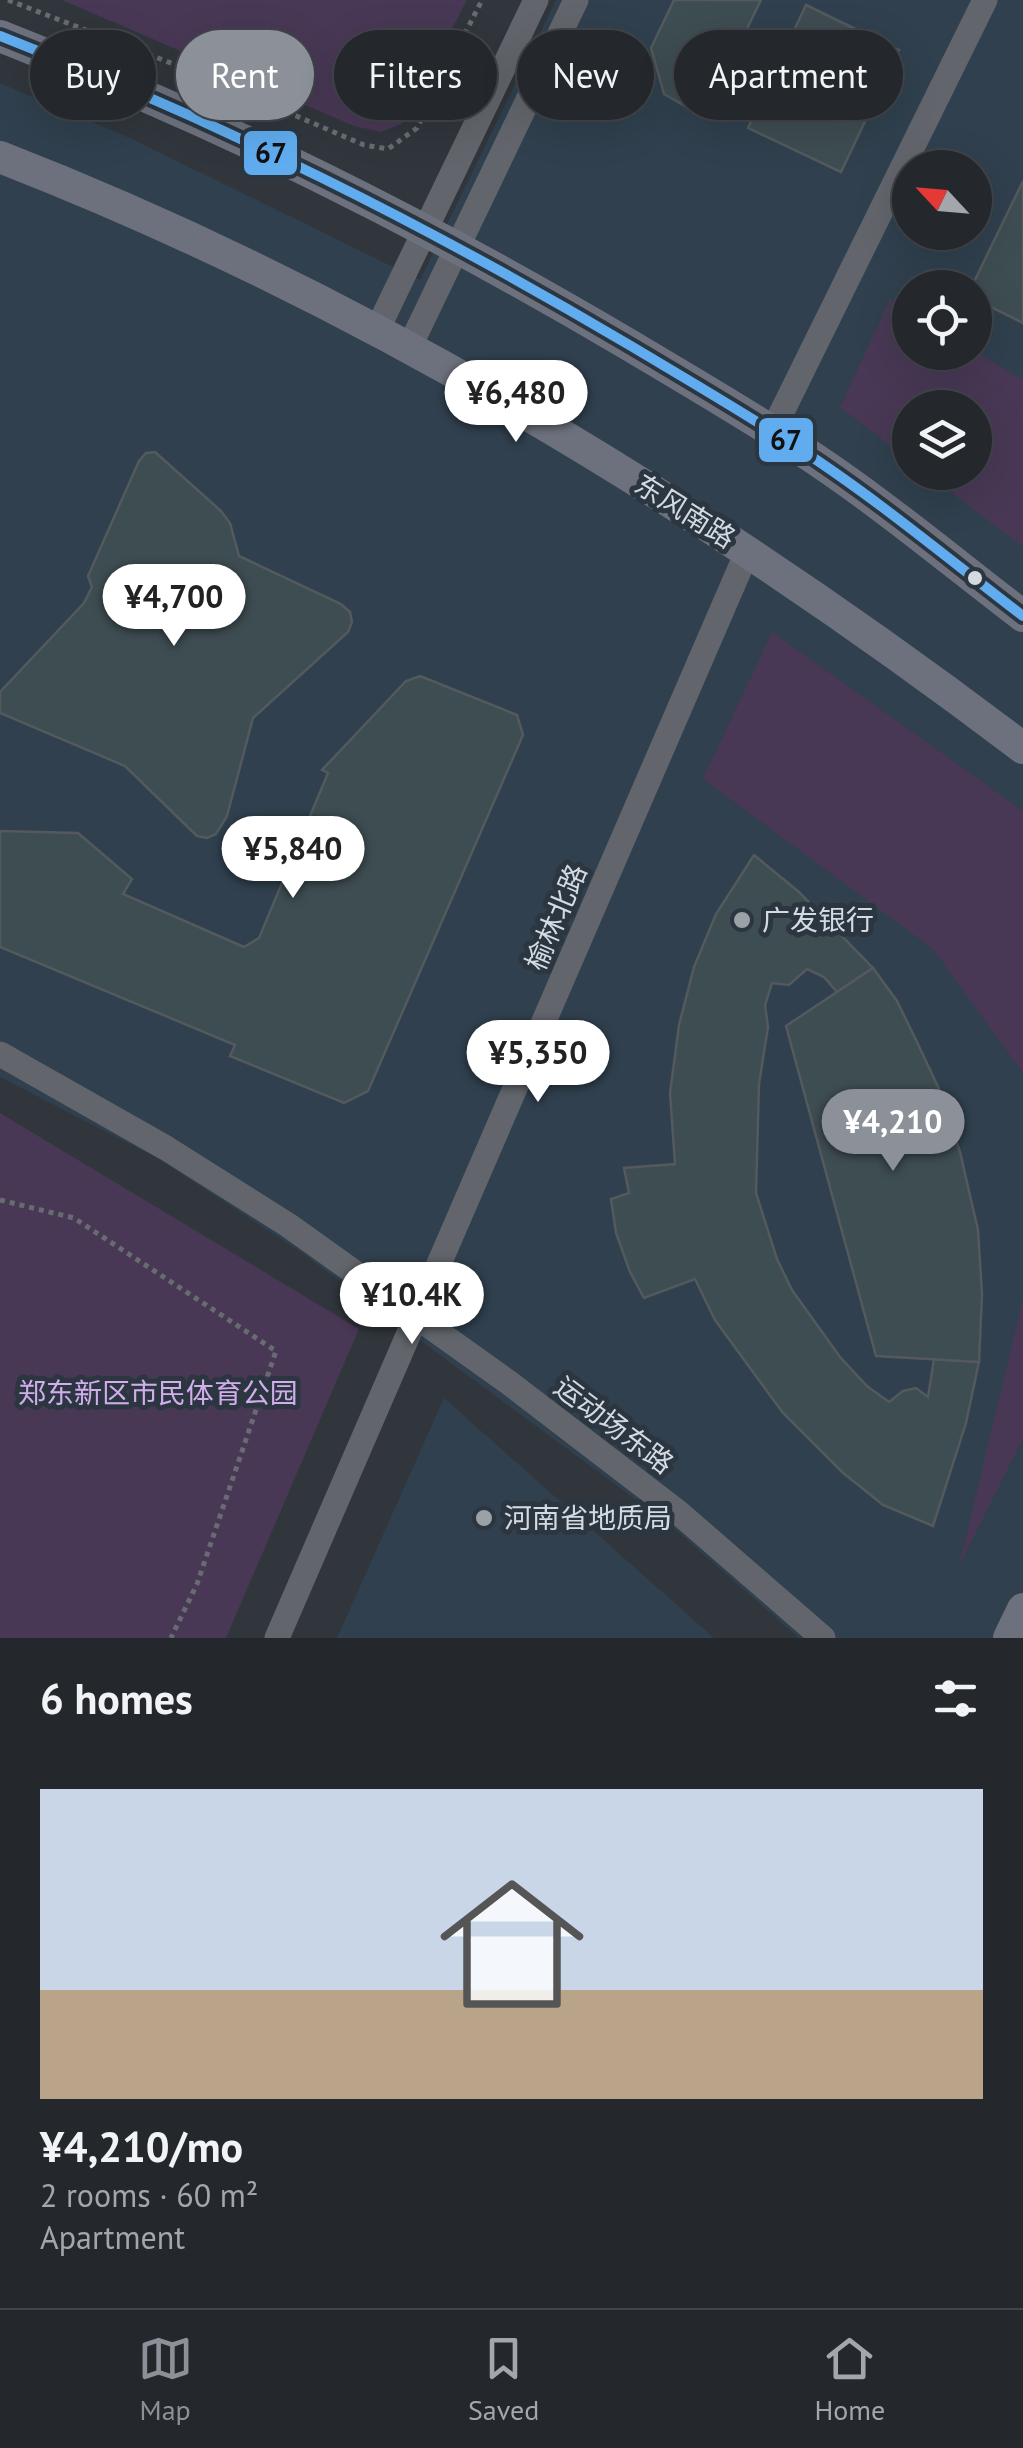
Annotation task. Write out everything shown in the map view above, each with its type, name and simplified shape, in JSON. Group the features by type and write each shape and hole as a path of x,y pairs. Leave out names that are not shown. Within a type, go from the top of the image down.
{"main road":[{"path":"0,36 135,88 224,129 426,229 541,292 817,460 1023,616"},
{"name":"东风南路","path":"0,157 176,230 377,330 583,448 748,550 1023,748"},
{"path":"1009,1638 1023,1608"}],"street":[{"path":"377,330 536,0"},
{"path":"408,348 576,0"},
{"path":"772,432 985,0"},
{"name":"榆林北路","path":"277,1638 748,550"},
{"name":"运动场东路","path":"0,1054 166,1148 288,1225 680,1513 823,1638"}],"path":[{"path":"8,0 188,70 364,145 388,148 417,128 482,0"},
{"path":"0,1200 74,1218 276,1352 197,1584 171,1638"}],"shaded area":[{"path":"556,0 1023,0 1023,1638 799,1638 670,1525 298,1250 157,1158 0,1077 0,83 30,96 30,120 87,120 420,280 517,80 517,120 654,120 654,30 541,30"},
{"name":"河南省地质局","path":"444,1398 714,1638 337,1638"}],"green space":[{"path":"62,0 467,0 451,30 334,30 334,117 314,109 314,30 176,30 176,49 156,41 156,30 132,30"},
{"path":"340,120 403,120 381,132"},
{"path":"890,299 892,370 992,370 992,361 1023,380 1023,547 948,490 992,490 992,390 892,390 892,447 840,407"},
{"path":"772,632 1023,811 1023,1073 933,949 703,779"},
{"name":"郑东新区市民体育公园","path":"0,1113 359,1329 226,1638 0,1638"},
{"path":"1023,1299 1023,1438 959,1566"}],"building":[{"path":"674,0 761,0 746,30 674,30 674,100 664,94 654,59 654,42"},
{"path":"806,5 858,30 794,30"},
{"path":"752,120 866,120 841,172 748,128"},
{"path":"1023,181 1023,323 992,308 992,270 980,270"},
{"path":"155,452 221,511 230,523 239,556 341,604 350,612 352,622 348,632 253,718 227,816 216,834 207,838 197,836 125,766 0,713 0,692 84,603 92,587 88,576 139,461 146,453"},
{"path":"420,676 517,715 523,735 368,1091 344,1103 230,1056 235,1045 0,947 0,831 78,833 132,879 123,894 244,947 259,938 328,773 322,770 406,681"},
{"path":"754,855 799,892 873,968 837,992 824,977 807,969 789,985 772,983 765,1005 768,1027 759,1084 756,1193 777,1259 792,1290 840,1357 867,1386 889,1402 903,1391 916,1388 928,1397 934,1359 979,1362 966,1423 933,1526 883,1505 842,1472 783,1413 715,1320 695,1279 644,1298 616,1233 611,1199 629,1193 624,1168 675,1164 670,1093 679,1025 694,967 716,914"},
{"path":"873,968 897,1001 916,1040 940,1091 960,1152 978,1230 982,1294 979,1362 876,1356 786,1026"}],"transit line":[{"name":"67","path":"0,36 243,140 400,217 554,301 818,461 1023,616"}],"place":[{"name":"广发银行","path":"742,920"},
{"name":"河南省地质局","path":"484,1518"}]}
